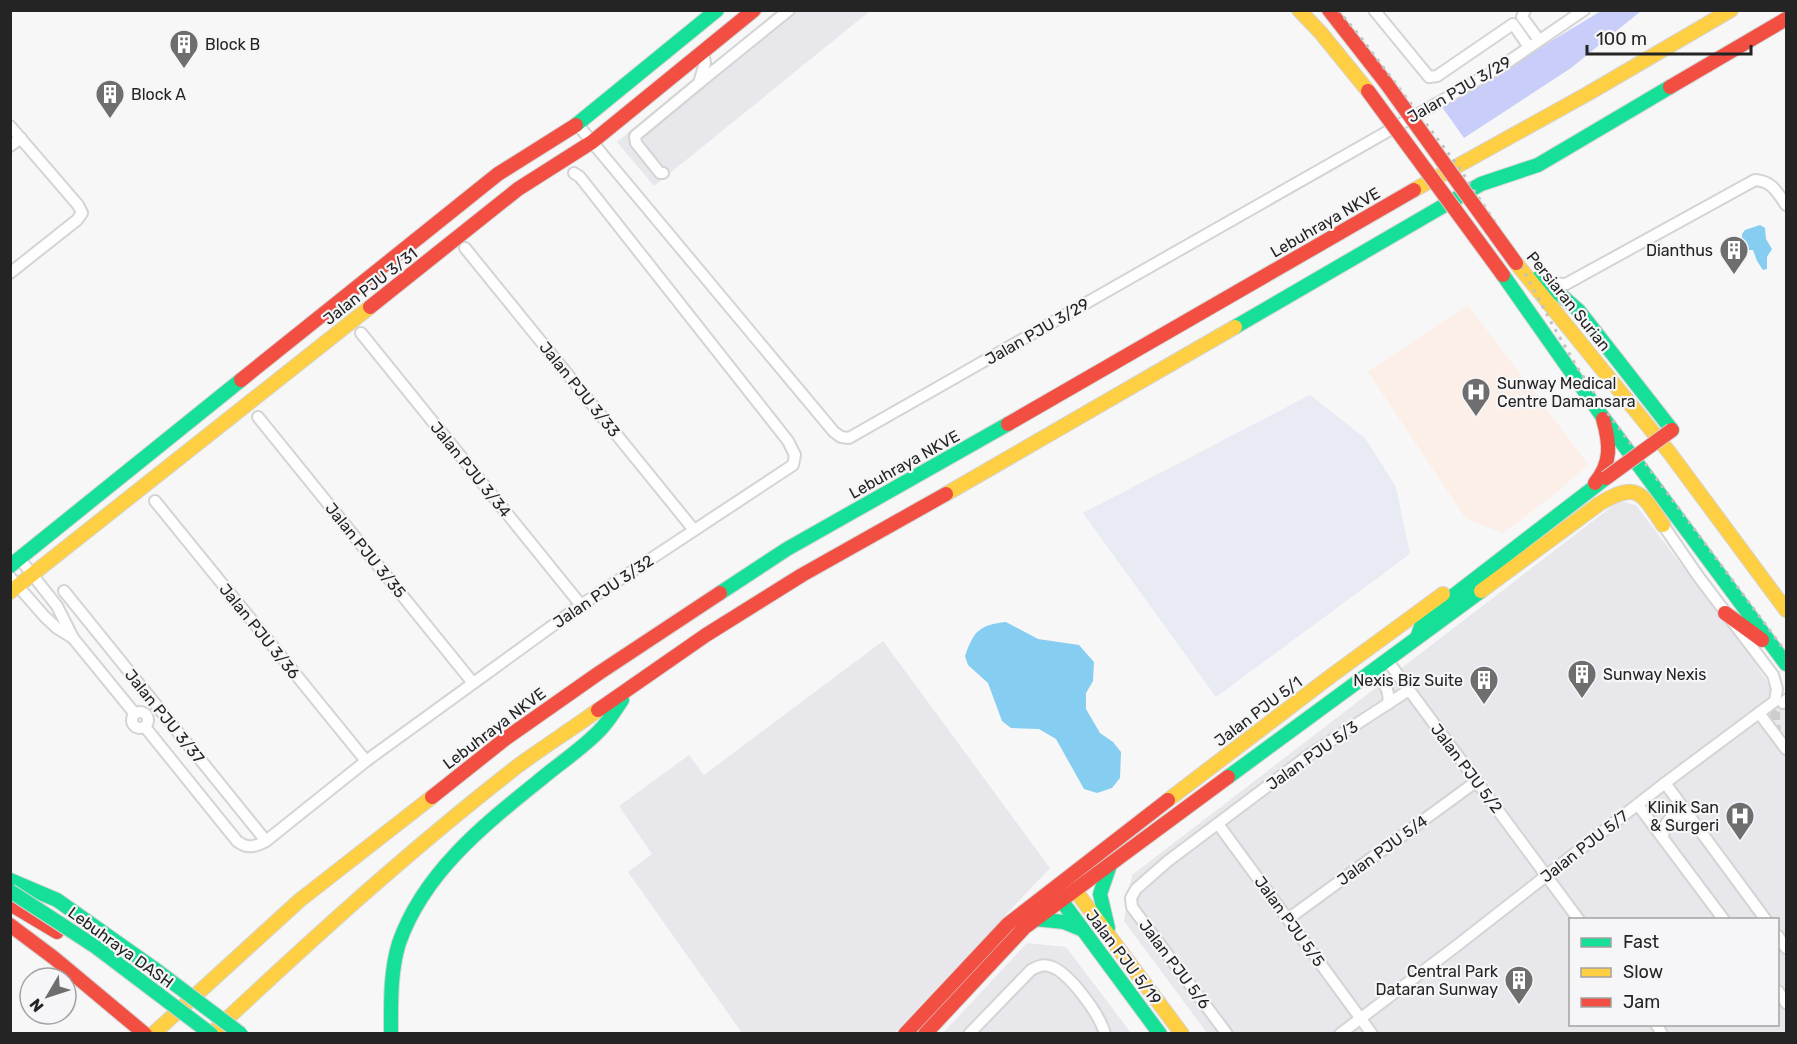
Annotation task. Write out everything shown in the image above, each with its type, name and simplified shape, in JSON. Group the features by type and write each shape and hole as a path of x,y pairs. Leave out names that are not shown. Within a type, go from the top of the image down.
{"main road":[{"name":"Jalan PJU 3/31","path":"15,563 498,174 577,124 717,10"},
{"name":"Jalan PJU 3/31","path":"13,585 33,574 518,189 592,142 753,10"},
{"path":"1299,10 1321,33 1368,91 1503,275 1602,416 1786,664"},
{"name":"Persiaran Surian","path":"1329,10 1386,83 1520,267 1669,452 1786,610"},
{"name":"Lebuhraya NKVE","path":"151,1033 300,900 496,746 599,673 787,549 1731,10"},
{"path":"211,1034 323,929 521,764 706,635 802,575 898,522 1481,184 1538,165 1786,20"},
{"path":"1417,638 1424,621 1436,609 1672,430 1579,311 1520,267"},
{"path":"1602,416 1610,444 1611,457 1602,477"},
{"path":"1602,477 1609,474 1616,478 1617,488 1612,496"},
{"name":"Jalan PJU 5/1","path":"905,1034 997,934 1059,883 1365,651 1602,477"},
{"path":"925,1034 1012,939 1035,919 1599,504 1629,490 1636,492 1663,525"},
{"path":"1725,614 1775,649"},
{"path":"391,1034 391,984 399,942 417,902 436,874 483,827 598,732 635,684"},
{"path":"1111,862 1100,894 1111,938"},
{"path":"10,880 57,900 241,1034"},
{"path":"1059,883 1075,890"},
{"path":"1059,883 1061,900"},
{"name":"Jalan PJU 5/19","path":"1075,890 1182,1034"},
{"name":"Lebuhraya DASH","path":"10,891 96,947 211,1034"},
{"name":"Jalan PJU 5/19","path":"1061,900 1160,1034"},
{"path":"10,904 84,950 196,1034"},
{"path":"1035,919 1070,922 1083,930"},
{"path":"10,925 151,1033"}],"street":[{"path":"663,173 660,173 636,143 634,136 789,10"},
{"path":"1374,10 1429,77 1437,76 1513,24 1534,43"},
{"path":"1524,10 1522,17 1534,43"},
{"name":"Jalan PJU 3/29","path":"577,124 834,432 841,437 849,438 1489,74 1584,10"},
{"path":"699,82 705,63 703,52"},
{"path":"10,126 78,205 82,213 77,220 10,273"},
{"path":"10,146 21,138"},
{"name":"Jalan PJU 3/32","path":"266,841 366,761 582,605 793,465 795,455 793,447 587,186 574,173"},
{"path":"1543,282 1566,284 1755,180 1772,185 1786,205"},
{"name":"Jalan PJU 3/33","path":"465,248 694,530"},
{"name":"Jalan PJU 3/34","path":"361,333 582,605"},
{"name":"Jalan PJU 3/35","path":"258,417 474,683"},
{"name":"Jalan PJU 3/36","path":"155,501 366,761"},
{"name":"Jalan PJU 5/7","path":"1340,1034 1775,701 1777,689 1773,675 1725,614 1663,525"},
{"path":"15,563 33,574 57,606 73,638 135,714 132,719 133,724 140,729 145,727 237,841 249,847 266,841"},
{"path":"13,585 57,628 73,638"},
{"name":"Jalan PJU 3/37","path":"64,591 266,841"},
{"name":"Jalan PJU 5/2","path":"1387,660 1578,918"},
{"path":"1374,670 1387,689 1388,704"},
{"name":"Jalan PJU 5/3","path":"1218,824 1309,754 1409,690"},
{"path":"1760,713 1786,749"},
{"name":"Jalan PJU 5/4","path":"1288,919 1477,781"},
{"path":"1665,783 1764,918"},
{"path":"1638,805 1723,918"},
{"path":"1663,838 1664,825 1670,817 1679,814 1691,820"},
{"name":"Jalan PJU 5/5","path":"1218,824 1372,1034"},
{"name":"Jalan PJU 5/6","path":"1218,824 1168,861 1136,889 1131,898 1132,906 1227,1034"},
{"path":"969,1034 1031,970 1040,965 1049,966 1064,973 1102,1021 1105,1034"}],"shaded area":[{"path":"776,11 870,11 654,186 617,142"},
{"path":"1601,11 1641,11 1571,68 1464,138 1442,107"},
{"path":"1760,225 1765,228 1766,239 1772,249 1767,257 1767,269 1763,270 1753,250 1748,250 1742,241 1742,234 1745,230"},
{"name":"Sunway Medical Centre Damansara","path":"1468,305 1588,464 1560,490 1503,533 1466,519 1368,372"},
{"path":"1310,395 1365,438 1396,487 1410,554 1216,697 1083,513"},
{"path":"1619,501 1636,505 1748,653 1786,709 1786,1033 1207,1033 1124,921 1132,875"},
{"path":"1006,622 1038,639 1079,645 1094,662 1093,681 1086,693 1086,709 1100,733 1113,742 1121,752 1120,778 1112,788 1097,793 1084,789 1056,739 1039,729 1011,728 1002,721 988,683 968,665 965,656 979,630"},
{"path":"883,641 1050,868 894,1033 742,1033 628,872 652,854 619,806 689,755 704,775"},
{"path":"1027,943 1066,947 1131,1033 942,1034"}],"tunnel":[{"path":"1776,735 1775,712 1783,703"}],"railway":[{"path":"1338,10 1458,166 1509,243 1552,324 1606,411 1786,652"}],"traffic: fast":[{"path":"576,125 717,10"},
{"path":"1235,327 1481,184 1538,165 1670,87"},
{"path":"1503,275 1602,416 1786,664"},
{"path":"1537,279 1579,311 1672,430"},
{"path":"10,566 241,380"},
{"path":"720,593 787,549 1008,424"},
{"path":"1417,638 1423,621 1436,609 1606,478"},
{"path":"1228,777 1481,591"},
{"path":"391,1034 392,988 396,954 410,917 424,894 440,872 478,832 593,737 622,700"},
{"path":"1108,928 1100,894 1110,865"},
{"path":"10,880 57,900 156,970"},
{"path":"10,891 96,947 211,1034"},
{"path":"1061,900 1160,1034"},
{"path":"1035,919 1064,922 1081,929"},
{"path":"156,970 241,1034"}],"traffic: slow":[{"path":"1299,10 1321,33 1368,91"},
{"path":"1414,190 1589,93 1731,10"},
{"path":"1516,263 1669,452 1786,610"},
{"path":"10,592 370,307"},
{"path":"946,494 1235,327"},
{"path":"1481,591 1599,504 1622,493 1630,492 1643,498 1663,525"},
{"path":"1168,800 1443,594"},
{"path":"213,1032 401,861 519,765 598,710"},
{"path":"153,1034 300,900 432,797"},
{"path":"1067,886 1075,890 1182,1034"}],"traffic: jam":[{"path":"370,307 518,189 592,142 754,10"},
{"path":"1329,10 1386,83"},
{"path":"1670,87 1786,19"},
{"path":"1386,83 1516,263"},
{"path":"1368,91 1503,275"},
{"path":"241,380 498,174 576,125"},
{"path":"1008,424 1414,190"},
{"path":"1595,483 1607,460 1608,445 1603,419"},
{"path":"1606,478 1672,430"},
{"path":"598,710 706,635 802,575 946,494"},
{"path":"432,797 505,739 720,593"},
{"path":"1725,613 1762,640"},
{"path":"925,1034 1025,927 1228,777"},
{"path":"905,1034 1008,924 1168,800"},
{"path":"10,904 57,932"},
{"path":"10,925 54,958 145,1034"}],"place":[{"name":"Block B","path":"184,70"},
{"name":"Block A","path":"110,120"},
{"name":"Dianthus","path":"1734,276"},
{"name":"Sunway Medical Centre Damansara","path":"1476,418"},
{"name":"Sunway Nexis","path":"1582,700"},
{"name":"Nexis Biz Suite","path":"1484,706"},
{"name":"Klinik San & Surgeri","path":"1740,842"},
{"name":"Central Park Dataran Sunway","path":"1519,1006"}]}
